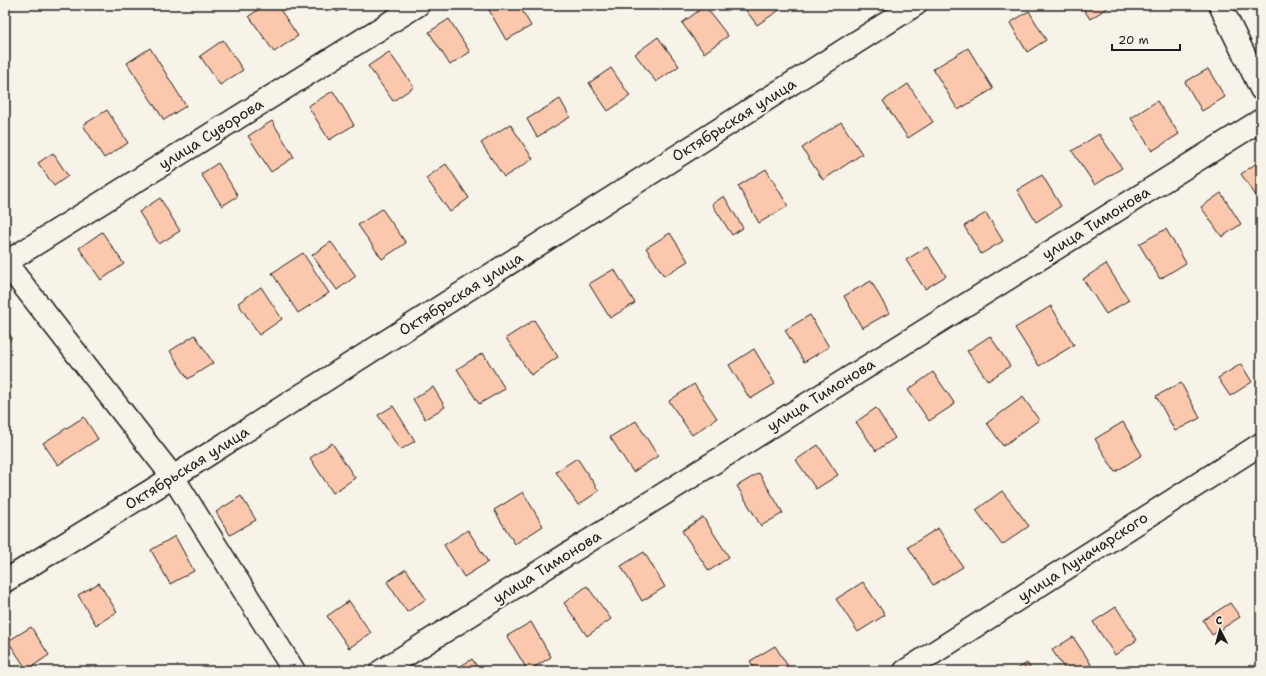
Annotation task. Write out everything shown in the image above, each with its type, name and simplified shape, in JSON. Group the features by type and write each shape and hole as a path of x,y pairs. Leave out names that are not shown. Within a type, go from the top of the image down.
{"street":[{"name":"улица Суворова","path":"5,263 418,5"},
{"name":"Октябрьская улица","path":"5,581 173,477 915,5"},
{"path":"1220,5 1261,89"},
{"name":"улица Тимонова","path":"381,671 1261,120"},
{"path":"5,263 173,477 294,671"},
{"name":"улица Луначарского","path":"905,671 1261,444"}],"building":[{"path":"265,5 277,5 298,36 274,52 249,16"},
{"path":"333,5 349,5 337,12"},
{"path":"486,5 519,5 531,26 506,40"},
{"path":"742,5 787,5 757,25"},
{"path":"1081,5 1112,5 1090,19"},
{"path":"705,6 728,36 704,53 682,23"},
{"path":"1029,11 1046,40 1027,52 1010,23"},
{"path":"449,19 470,52 450,65 429,32"},
{"path":"658,37 679,66 656,82 635,54"},
{"path":"223,40 243,70 220,85 200,56"},
{"path":"150,48 186,106 164,120 127,63"},
{"path":"968,48 993,89 958,110 933,69"},
{"path":"389,52 414,87 393,101 368,66"},
{"path":"611,68 630,96 608,111 589,83"},
{"path":"1208,69 1225,97 1202,111 1185,82"},
{"path":"908,84 933,122 908,138 883,101"},
{"path":"333,91 354,125 329,140 308,106"},
{"path":"560,99 570,117 537,137 527,119"},
{"path":"1157,101 1179,134 1152,151 1131,118"},
{"path":"107,110 128,143 104,158 83,125"},
{"path":"272,121 294,157 271,172 248,136"},
{"path":"841,122 862,154 823,180 802,148"},
{"path":"510,124 533,159 504,177 481,143"},
{"path":"1099,134 1122,168 1095,185 1072,151"},
{"path":"53,153 68,176 54,186 38,163"},
{"path":"1261,160 1261,203 1241,174"},
{"path":"218,163 238,196 222,206 201,174"},
{"path":"446,164 469,198 450,212 426,178"},
{"path":"766,169 788,206 759,223 738,186"},
{"path":"1042,175 1061,206 1036,222 1017,190"},
{"path":"1221,193 1241,224 1222,237 1201,207"},
{"path":"724,196 743,228 732,235 712,204"},
{"path":"160,198 180,231 159,244 139,212"},
{"path":"382,209 406,243 382,259 358,225"},
{"path":"986,213 1003,241 981,254 964,226"},
{"path":"1166,229 1186,263 1160,279 1139,244"},
{"path":"102,232 124,264 101,280 79,248"},
{"path":"670,233 688,261 664,276 646,248"},
{"path":"331,242 356,276 337,290 312,255"},
{"path":"927,247 946,276 925,289 906,260"},
{"path":"303,253 329,293 298,313 272,273"},
{"path":"1106,264 1129,300 1106,314 1083,279"},
{"path":"614,269 635,303 610,318 589,284"},
{"path":"871,281 889,313 862,328 844,296"},
{"path":"261,287 282,319 259,335 238,303"},
{"path":"1051,306 1074,345 1039,366 1015,328"},
{"path":"810,315 829,347 804,362 785,330"},
{"path":"534,320 558,357 531,375 506,338"},
{"path":"5,328 12,338 5,343"},
{"path":"195,335 213,363 188,379 170,351"},
{"path":"990,336 1010,366 988,381 967,351"},
{"path":"754,349 775,384 750,399 729,365"},
{"path":"483,353 505,389 479,404 457,369"},
{"path":"1241,364 1252,382 1230,396 1218,378"},
{"path":"933,372 955,404 929,421 908,390"},
{"path":"1181,383 1200,418 1175,431 1156,396"},
{"path":"694,384 717,418 692,435 669,401"},
{"path":"433,387 445,407 425,419 413,399"},
{"path":"1023,397 1039,420 1003,446 987,423"},
{"path":"393,406 415,441 400,450 378,415"},
{"path":"876,408 895,438 876,451 856,422"},
{"path":"84,417 98,439 58,465 43,443"},
{"path":"636,421 658,456 633,472 610,437"},
{"path":"1123,422 1142,455 1115,472 1095,439"},
{"path":"332,443 355,478 333,493 310,458"},
{"path":"818,445 838,475 816,489 796,460"},
{"path":"577,458 599,491 578,505 556,472"},
{"path":"759,473 783,513 761,526 737,486"},
{"path":"1002,491 1029,526 1002,545 976,510"},
{"path":"523,492 543,526 515,544 494,510"},
{"path":"241,496 256,520 230,535 216,512"},
{"path":"703,517 729,557 709,571 682,531"},
{"path":"938,528 963,567 933,585 908,547"},
{"path":"468,530 488,562 464,577 444,545"},
{"path":"175,536 194,571 170,584 151,550"},
{"path":"644,552 665,587 642,601 621,566"},
{"path":"406,569 426,599 407,612 387,582"},
{"path":"863,582 885,615 858,632 836,599"},
{"path":"99,583 117,612 96,625 78,595"},
{"path":"587,586 611,619 587,636 564,603"},
{"path":"349,601 371,633 349,648 327,616"},
{"path":"1230,603 1240,617 1212,635 1203,620"},
{"path":"1116,607 1137,640 1115,655 1093,622"},
{"path":"531,622 551,657 528,671 507,636"},
{"path":"31,627 49,655 27,670 8,641"},
{"path":"1073,637 1091,664 1081,671 1066,671 1052,650"},
{"path":"775,646 791,671 756,671 750,661"},
{"path":"472,659 480,671 453,671"},
{"path":"1027,663 1032,671 1014,671"}]}
